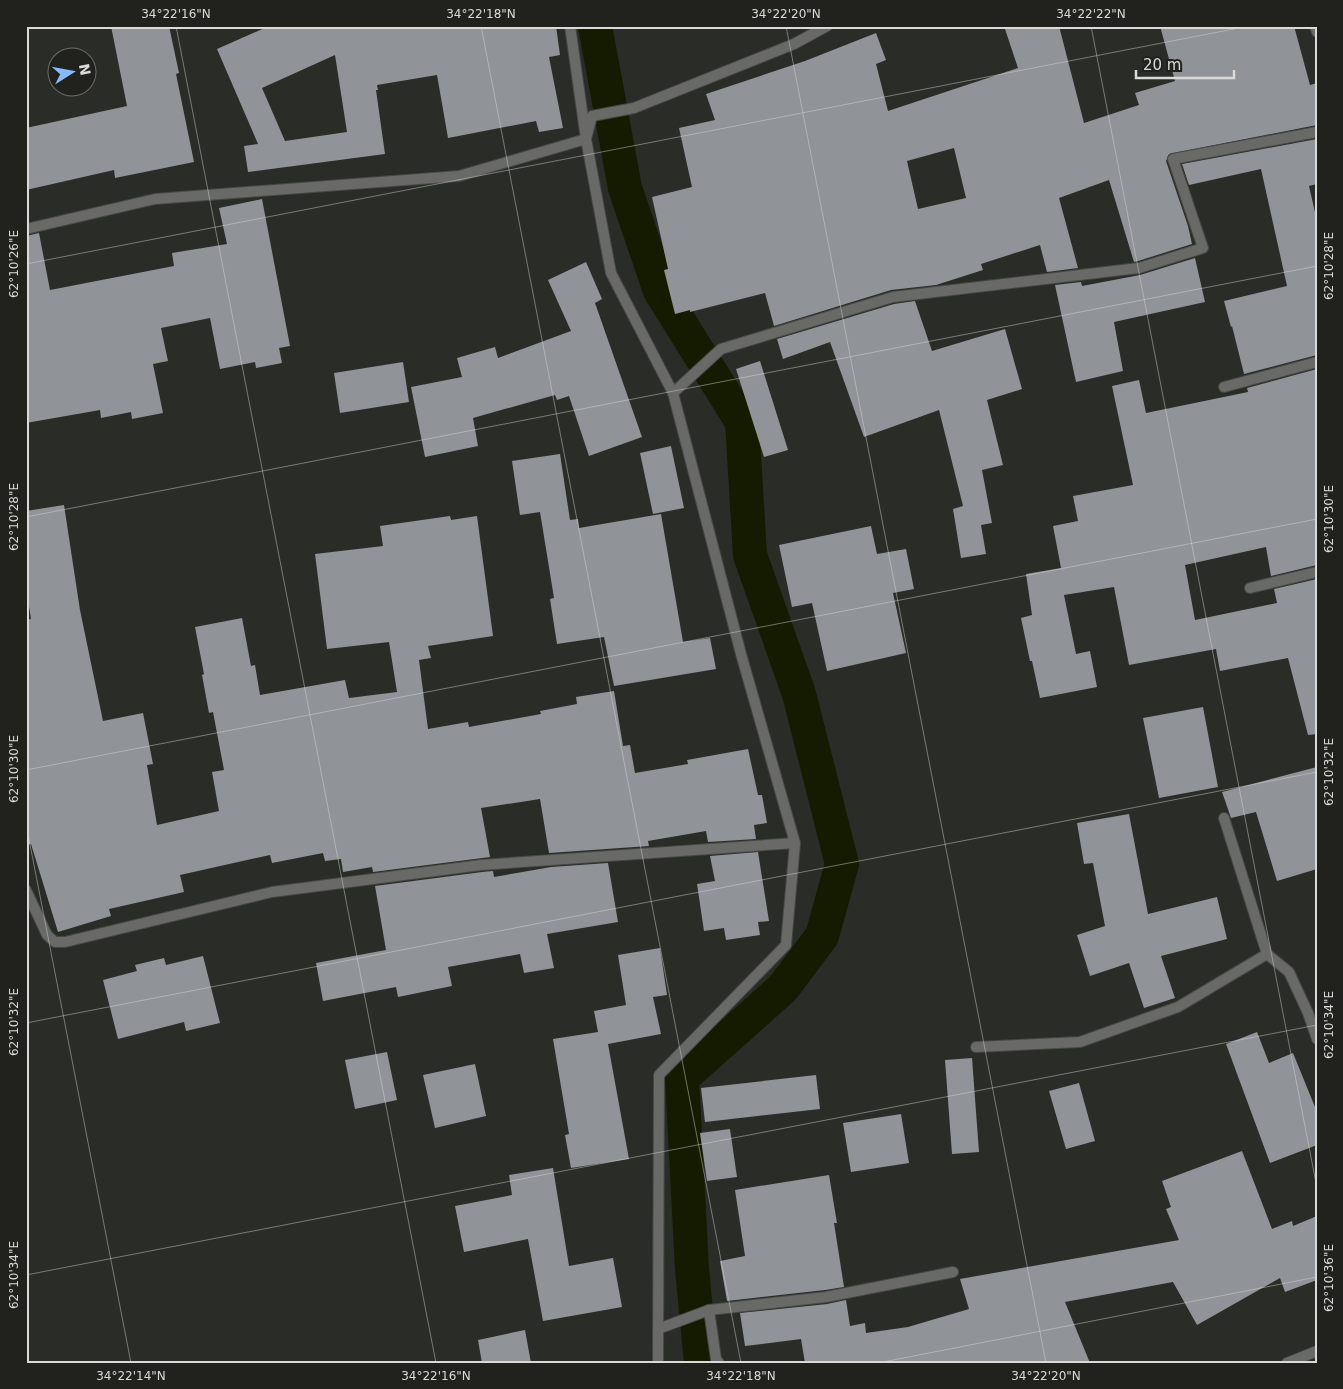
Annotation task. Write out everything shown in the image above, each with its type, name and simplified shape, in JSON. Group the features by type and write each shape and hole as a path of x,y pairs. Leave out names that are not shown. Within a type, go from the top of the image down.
{"street":[{"path":"570,26 586,139 611,273 673,393 741,654 795,843 786,945 659,1075 658,1363"},
{"path":"586,139 592,116 634,108 794,44 827,26"},
{"path":"1315,26 1317,32"},
{"path":"673,393 721,349 893,297 1139,268 1203,248 1173,159 1317,132"},
{"path":"26,228 155,199 459,176 586,139"},
{"path":"1224,387 1317,362"},
{"path":"1250,588 1317,572"},
{"path":"1224,818 1267,954 1289,972 1312,1012 1317,1039"},
{"path":"26,890 47,935 55,942 65,942 272,892 481,865 795,843"},
{"path":"976,1048 1080,1042 1178,1007 1267,954"},
{"path":"658,1329 710,1310 826,1298 953,1272"},
{"path":"710,1310 716,1359 719,1363"},
{"path":"1287,1363 1317,1351"}],"building":[{"path":"111,26 169,26 179,73 176,74 194,162 115,178 114,170 26,190 26,128 127,106"},
{"path":"269,26 556,26 560,55 549,57 563,128 539,132 536,121 448,138 437,75 377,85 378,90 376,90 385,154 248,172 244,146 258,144 217,49","holes":["335,55 347,132 285,141 262,88"]},
{"path":"1004,26 1059,26 1084,123 1139,105 1135,93 1175,81 1160,26 1294,26 1310,85 1317,83 1317,125 1169,154 1166,161 1188,226 1192,244 1138,261 1134,262 1109,180 1059,198 1078,268 1047,272 1040,245 981,264 983,270 936,285 891,290 774,326 765,293 675,314 664,270 668,269 652,197 692,187 679,128 715,120 706,94 805,61 876,33 886,60 876,64 888,111 1018,68","holes":["954,148 966,198 918,209 907,161"]},
{"path":"1317,139 1317,184 1309,186 1317,221 1317,355 1244,374 1224,301 1287,286 1261,169 1189,185 1182,164"},
{"path":"262,199 290,346 279,348 282,363 256,368 255,362 220,369 210,318 161,328 168,361 153,364 163,413 132,419 131,412 101,418 100,410 26,423 26,236 39,233 50,290 174,266 172,253 227,244 219,208"},
{"path":"1195,258 1205,302 1114,322 1123,371 1076,382 1055,285 1081,282 1082,286 1140,275"},
{"path":"586,262 602,299 595,303 642,437 589,456 569,396 557,400 555,395 473,418 478,446 425,457 411,387 462,377 457,358 495,347 498,358 571,331 548,280"},
{"path":"915,301 932,351 1005,329 1022,389 987,400 1003,465 982,470 992,523 981,525 986,554 961,558 953,509 963,506 939,410 864,437 830,342 783,359 777,339 894,304"},
{"path":"760,361 788,450 764,457 736,369"},
{"path":"403,362 409,402 340,413 334,373"},
{"path":"1317,369 1317,565 1271,576 1266,547 1185,565 1195,620 1277,603 1274,589 1317,579 1317,734 1308,735 1288,658 1220,671 1216,649 1129,665 1114,587 1064,595 1076,654 1090,651 1097,687 1040,698 1021,618 1032,615 1026,574 1061,568 1053,526 1078,521 1073,496 1133,485 1112,386 1139,380 1146,413 1248,392 1247,388"},
{"path":"671,446 684,508 653,514 640,453"},
{"path":"560,454 570,520 578,519 579,528 661,514 683,642 710,638 716,669 614,686 604,637 557,644 550,599 554,598 540,512 520,515 512,461"},
{"path":"64,505 80,610 103,721 143,713 153,764 147,765 157,825 219,811 212,772 224,770 213,712 209,713 195,627 242,618 251,666 255,665 260,695 345,680 349,698 397,692 389,642 327,649 315,554 383,546 380,526 450,516 451,520 477,516 493,636 428,646 431,658 419,660 428,729 468,722 469,727 541,714 540,711 577,704 576,697 614,691 623,746 630,745 635,773 688,764 687,760 748,749 758,795 762,795 767,823 754,825 756,839 708,842 706,831 648,841 649,846 549,853 540,799 481,808 490,857 373,872 372,867 343,872 341,859 325,861 323,853 272,863 270,855 180,875 184,892 109,909 111,916 58,932 31,844 26,845 26,620 31,619 26,588 26,511"},
{"path":"871,526 877,554 906,549 914,589 893,593 906,653 827,671 812,603 792,607 779,545"},
{"path":"1203,707 1218,787 1159,798 1143,718"},
{"path":"1317,767 1317,869 1277,881 1256,812 1231,818 1222,792"},
{"path":"1129,814 1148,914 1217,897 1227,939 1161,956 1175,998 1144,1008 1129,963 1090,976 1077,935 1105,926 1093,863 1084,864 1077,823"},
{"path":"758,852 769,921 758,922 760,935 726,940 724,928 704,931 697,884 715,881 710,856"},
{"path":"608,863 618,922 547,934 554,968 524,973 520,954 448,967 452,986 398,997 396,987 323,1001 316,963 386,950 375,886 482,872 493,871 494,877 551,867"},
{"path":"660,948 667,995 653,997 661,1034 608,1044 629,1159 571,1168 565,1135 569,1134 553,1039 598,1032 594,1011 626,1005 618,955"},
{"path":"203,956 220,1023 186,1031 184,1022 118,1039 103,980 137,971 135,965 164,958 166,965"},
{"path":"1257,1032 1269,1063 1293,1053 1317,1112 1317,1145 1270,1163 1226,1044"},
{"path":"387,1052 397,1100 355,1109 345,1060"},
{"path":"972,1058 979,1152 952,1154 945,1060"},
{"path":"475,1064 486,1116 435,1128 423,1075"},
{"path":"816,1075 820,1109 705,1122 701,1088"},
{"path":"1079,1083 1095,1141 1066,1149 1049,1091"},
{"path":"901,1114 909,1163 851,1172 843,1123"},
{"path":"730,1129 737,1177 707,1181 700,1133"},
{"path":"1242,1151 1272,1229 1292,1221 1293,1226 1317,1216 1317,1280 1285,1292 1280,1278 1197,1325 1173,1282 1065,1302 1090,1363 805,1363 801,1339 745,1346 740,1313 827,1304 846,1300 850,1326 865,1323 866,1333 908,1327 969,1309 960,1279 1179,1240 1166,1209 1171,1207 1162,1181"},
{"path":"553,1168 569,1266 613,1258 622,1307 543,1321 528,1239 464,1252 455,1206 512,1195 509,1175"},
{"path":"829,1175 837,1223 834,1223 844,1287 727,1301 720,1261 745,1256 735,1190"},
{"path":"525,1330 531,1363 482,1363 478,1340"}],"waterway":[{"path":"595,26 625,188 660,291 742,422 750,555 799,694 842,864 822,936 783,988 682,1078 692,1269 701,1363"}]}
